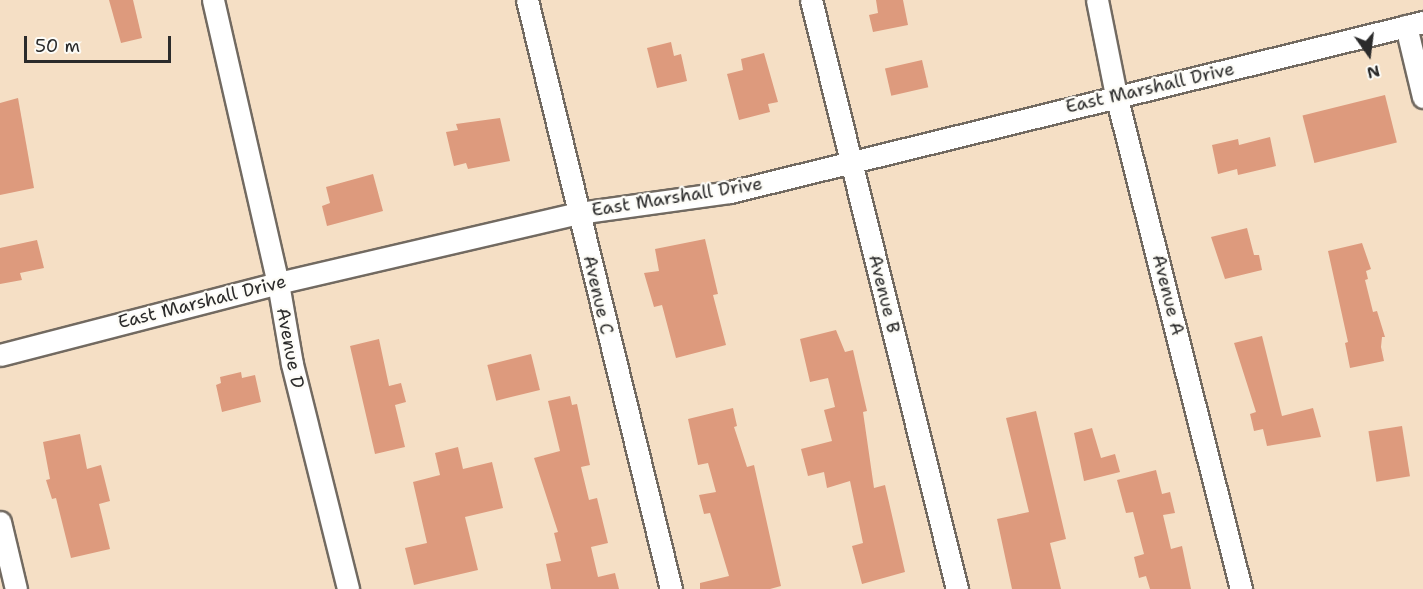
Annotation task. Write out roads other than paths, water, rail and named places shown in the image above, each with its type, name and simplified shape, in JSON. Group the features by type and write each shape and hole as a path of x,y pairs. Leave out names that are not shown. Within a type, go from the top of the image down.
{"street":[{"name":"Avenue D","path":"213,0 278,283 292,364 348,589"},
{"name":"Avenue C","path":"527,0 671,589"},
{"name":"Avenue B","path":"811,0 957,589"},
{"name":"Avenue A","path":"1097,0 1116,94 1241,589"},
{"name":"East Marshall Drive","path":"0,355 278,283 579,213 730,192 1116,94 1414,24"},
{"path":"1414,24 1423,97"},
{"path":"0,522 16,589"}]}
